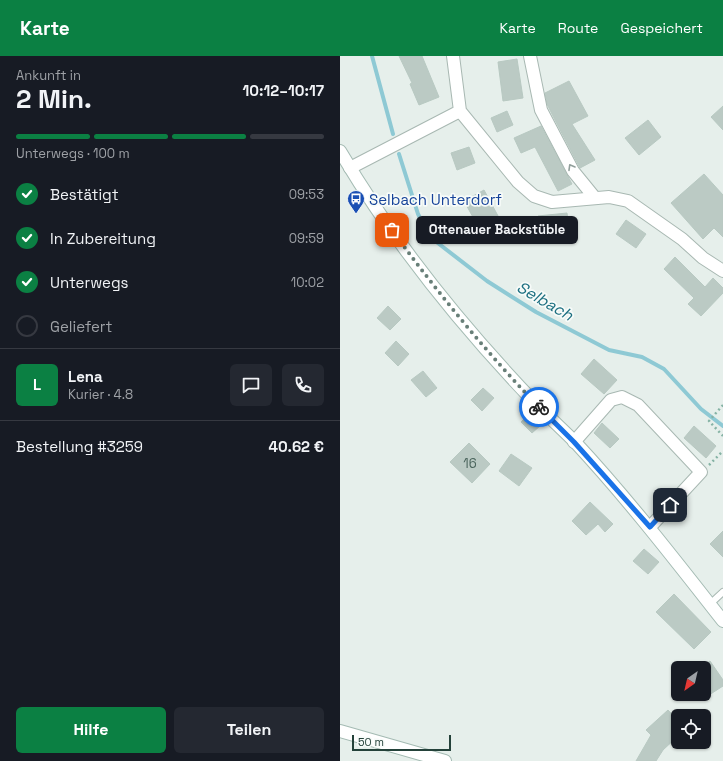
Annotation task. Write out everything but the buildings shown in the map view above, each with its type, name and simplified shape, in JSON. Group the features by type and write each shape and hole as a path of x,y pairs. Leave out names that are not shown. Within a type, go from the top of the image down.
{"street":[{"path":"453,56 460,112 518,182 534,196 552,202 609,197 628,201 682,240 703,258 723,271"},
{"path":"530,56 541,110 573,171 594,198"},
{"path":"350,168 460,112"},
{"path":"340,151 392,230 426,276 488,351 538,406 574,442 650,527 723,621"},
{"path":"574,442 611,400 622,397 638,405 701,472 650,527"},
{"path":"340,731 446,761"}],"lane":[{"path":"710,604 723,592"}],"path":[{"path":"723,405 709,421 723,436"},
{"path":"701,472 723,451"}],"waterway":[{"name":"Selbach","path":"372,56 393,134"},
{"name":"Selbach","path":"399,154 418,214 430,237 487,281 536,312 609,350 642,357 664,369 701,409 723,426"}],"way so far":[{"path":"392,230 426,276 488,351 539,407"}],"place":[{"name":"Selbach Unterdorf","path":"356,214"},
{"name":"Ottenauer Backstüble","path":"392,230"}],"route":[{"path":"539,407 574,442 650,527 670,505"}]}
